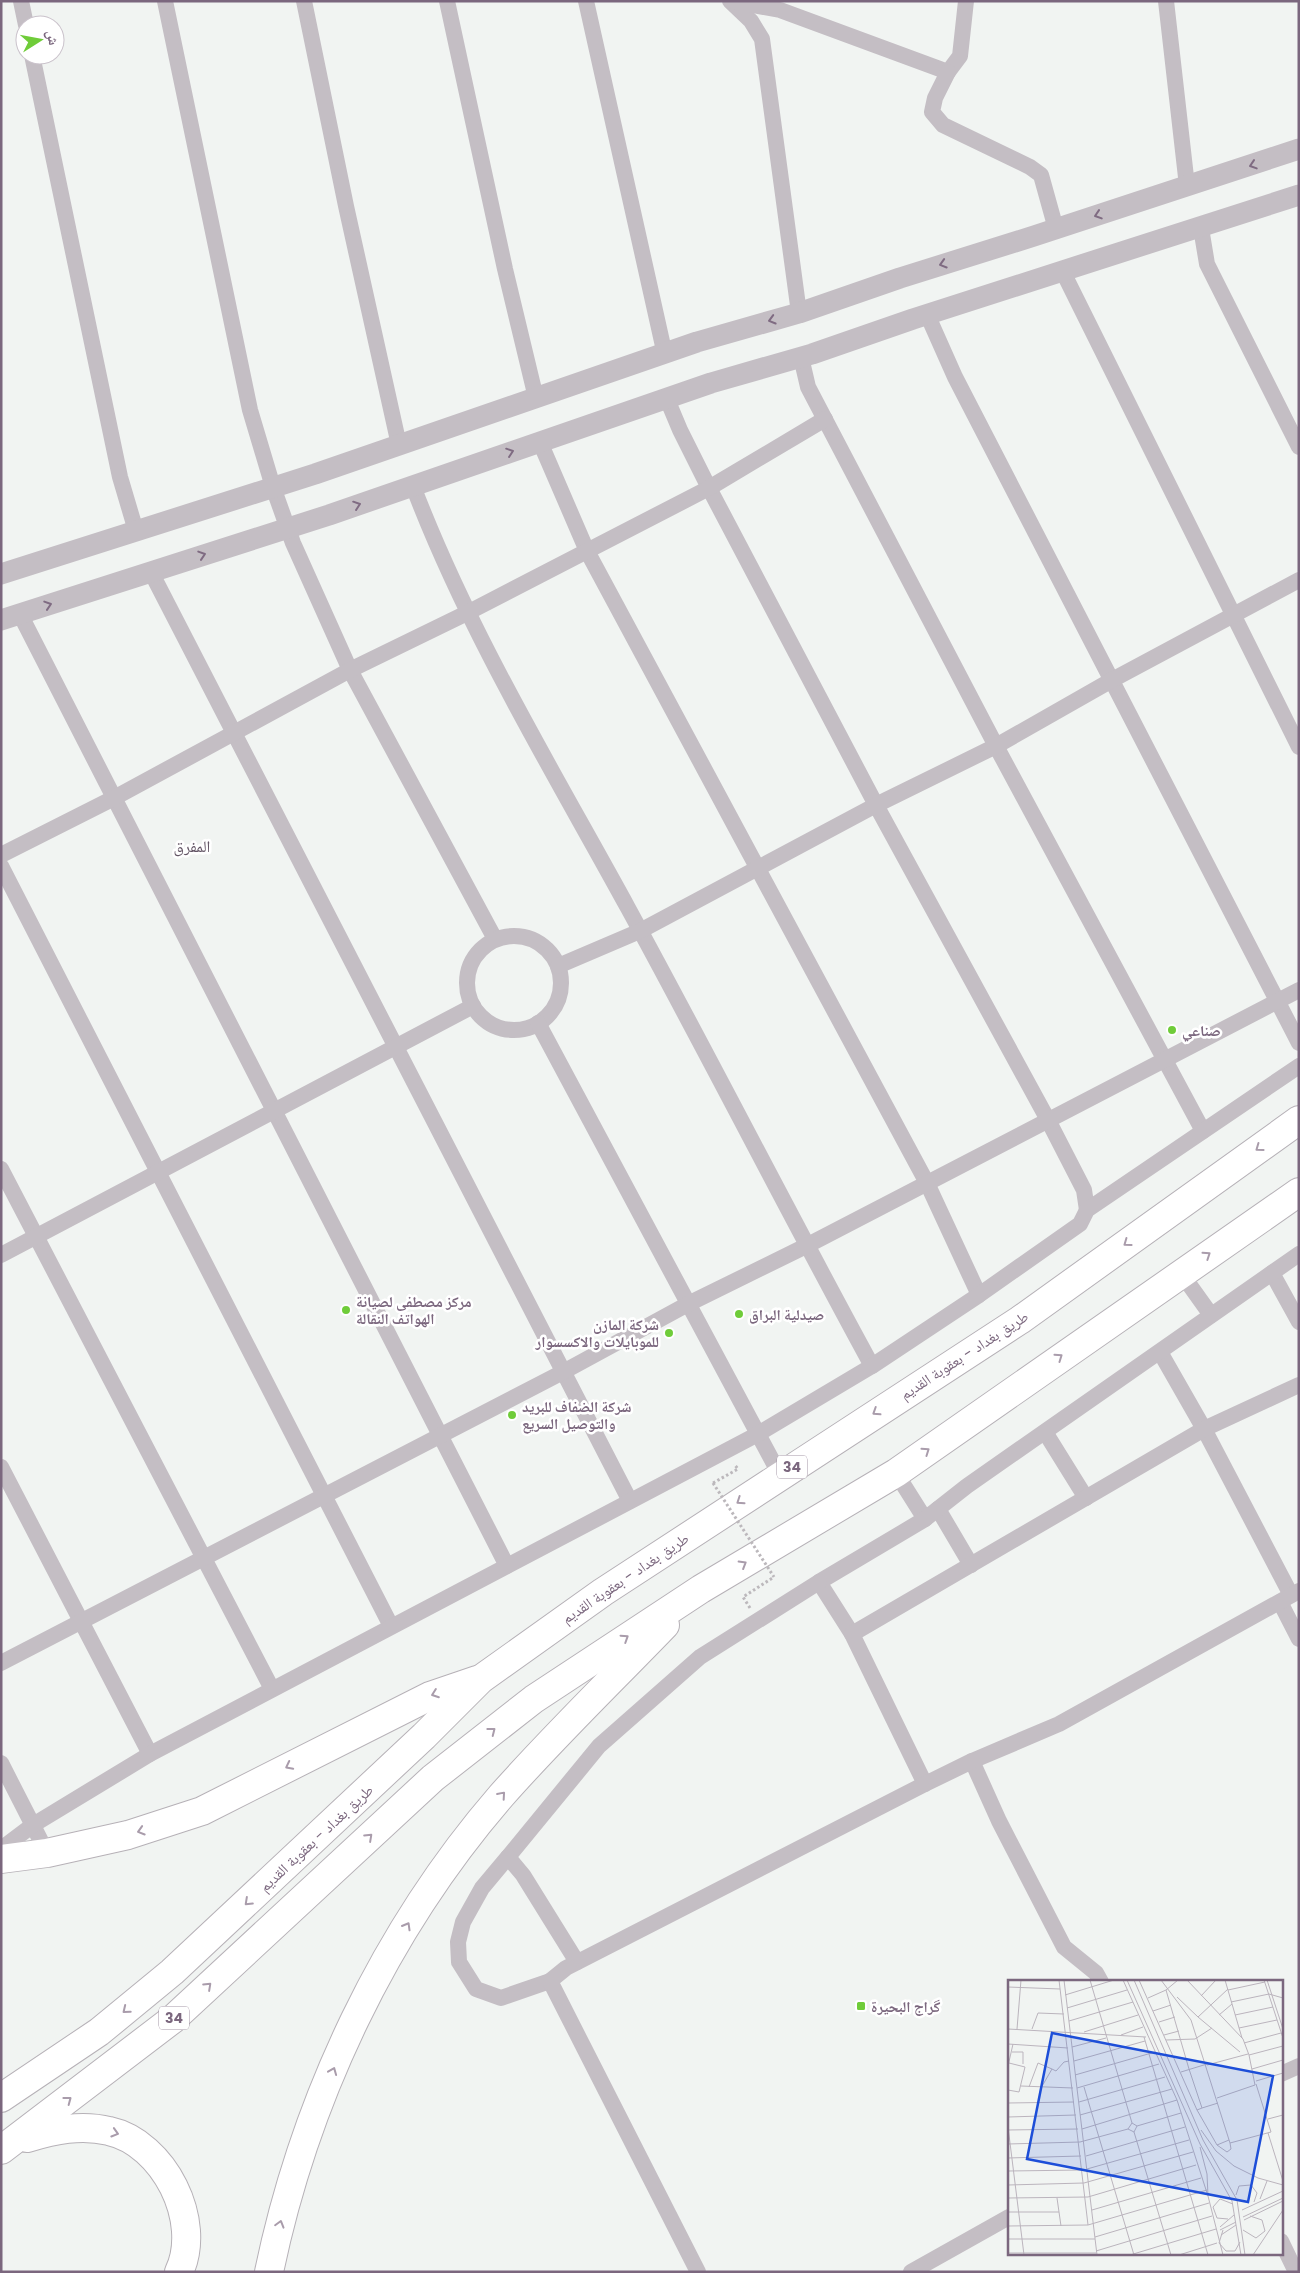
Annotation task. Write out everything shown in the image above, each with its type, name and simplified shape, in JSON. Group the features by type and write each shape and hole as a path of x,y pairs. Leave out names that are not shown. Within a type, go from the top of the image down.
{"highway":[{"name":"طريق بغداد - بعقوبة القديم","path":"1,2098 99,2032 172,1972 424,1736 481,1679 603,1592 1020,1320 1299,1120"},
{"name":"34","path":"8,2145 173,2019 433,1778 534,1699 701,1589 896,1472 1181,1272 1299,1192"},
{"path":"269,2272 277,2232 303,2143 337,2060 372,1988 409,1921 452,1858 501,1797 553,1740 701,1589"},
{"path":"1,1859 47,1853 128,1835 202,1811 430,1696 481,1679"},
{"path":"8,2145 56,2130 88,2127 111,2131 130,2138 147,2150 166,2172 183,2210 186,2238 179,2272"}],"street":[{"path":"21,1 24,15"},
{"path":"165,1 250,410 287,528 350,670 495,939"},
{"path":"304,1 346,206 399,445"},
{"path":"447,1 536,398"},
{"path":"586,1 665,355"},
{"path":"731,1 751,21 762,39 799,313"},
{"path":"731,1 780,10 948,72"},
{"path":"966,1 960,56 948,72 935,98 932,112 943,125 1030,167 1041,176 1056,228"},
{"path":"1166,1 1187,186"},
{"path":"34,65 120,477 136,531"},
{"path":"2,569 136,531 273,488 665,355 697,342 799,313 900,278 1299,149"},
{"path":"507,1566 114,798 10,617 287,528 710,383 801,357 927,314 1299,195"},
{"path":"1200,228 1207,264 1299,447"},
{"path":"1063,272 1232,616 1299,746"},
{"path":"927,314 954,377 1299,1043"},
{"path":"801,357 808,387 996,746 1203,1131"},
{"path":"667,399 709,488 876,805 1048,1120 1084,1190 1087,1210"},
{"path":"1,855 114,798 350,670 467,614 709,488 825,419"},
{"path":"540,442 587,551 927,1183 980,1296"},
{"path":"412,486 467,614 640,930 806,1246 872,1366"},
{"path":"151,572 630,1501"},
{"path":"558,966 640,930 756,867 996,746 1112,680 1299,580"},
{"path":"1,866 391,1626"},
{"path":"510,936 525,937 545,948 558,966 561,978 560,992 556,1004 538,1024 520,1029 502,1028 480,1016 468,994 467,981 475,956 484,946 495,939 510,936"},
{"path":"1,1663 563,1372 688,1304 806,1246 1299,990"},
{"path":"1,1255 473,1006"},
{"path":"538,1024 780,1475"},
{"path":"1,1849 33,1825 150,1754 758,1434 872,1366 980,1296 1080,1224 1087,1210 1299,1066"},
{"path":"1,1169 272,1689"},
{"path":"1290,1596 1059,1724 972,1760 924,1784 577,1962 550,1981 501,1998 476,1988 459,1962 458,1942 463,1922 482,1888 599,1746 700,1657 932,1514 967,1486 1299,1254"},
{"path":"1181,1272 1211,1315"},
{"path":"1272,1273 1299,1322"},
{"path":"1160,1352 1204,1430 1290,1596 1299,1639"},
{"path":"852,1634 1204,1430 1299,1385"},
{"path":"1046,1432 1086,1498"},
{"path":"1,1467 150,1754"},
{"path":"896,1472 932,1514 971,1565"},
{"path":"819,1582 852,1634 924,1784"},
{"path":"972,1760 999,1821 1064,1947 1096,1973 1100,1980"},
{"path":"1,1763 47,1853"},
{"path":"508,1857 523,1875 577,1962"},
{"path":"550,1981 698,2272"},
{"path":"1282,2074 1299,2066"},
{"path":"911,2272 1008,2218"},
{"path":"1282,2243 1296,2272"}],"path":[{"path":"738,1469 713,1483 774,1576 743,1597"}],"place":[{"name":"صناعي","path":"1172,1030"},
{"name":"مركز مصطفى لصيانة الهواتف النقالة","path":"346,1310"},
{"name":"صيدلية البراق","path":"739,1314"},
{"name":"شركة المازن للموبايلات والاكسسوار","path":"669,1333"},
{"name":"شركة الضفاف للبريد والتوصيل السريع","path":"512,1415"},
{"name":"گراج البحيرة","path":"861,2006"}],"district":[{"name":"المفرق","path":"192,846"}]}
